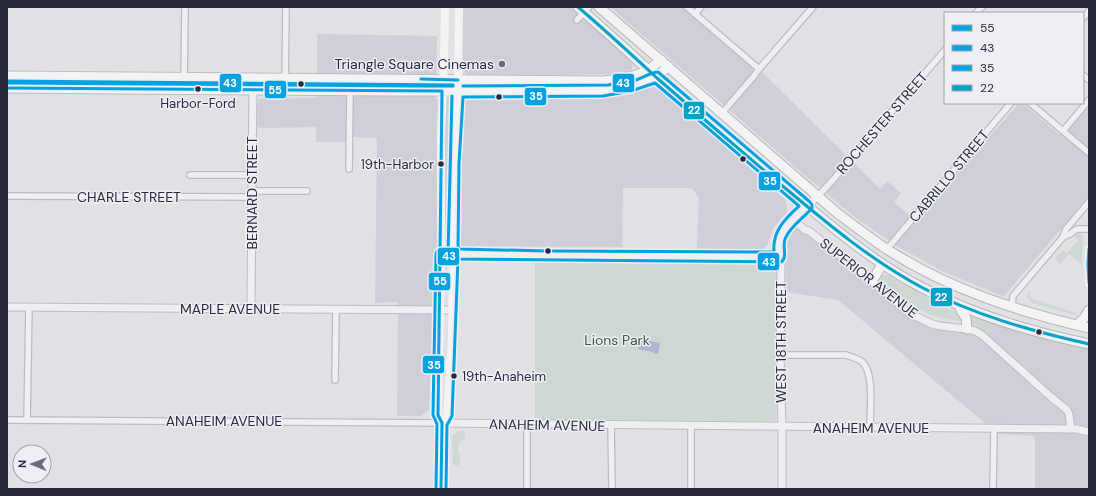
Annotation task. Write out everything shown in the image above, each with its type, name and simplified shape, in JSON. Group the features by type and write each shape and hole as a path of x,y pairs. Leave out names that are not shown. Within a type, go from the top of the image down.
{"main road":[{"path":"442,489 442,423 438,415 441,254 441,135 445,7"},
{"path":"442,423 447,416 452,310 454,163 458,92 459,7"},
{"path":"599,7 857,229 887,249 926,272 980,296 1012,307 1089,328"},
{"path":"584,9 656,77 834,229 882,264 921,288 960,305 1009,323 1089,344"},
{"path":"7,76 603,80 639,75 664,63"},
{"path":"7,88 458,92 602,91 632,87 644,83 656,77 664,63"},
{"path":"1089,249 1089,283"},
{"path":"872,281 882,264"},
{"path":"960,305 966,318 967,329"},
{"path":"1077,325 1086,317 1089,310"}],"street":[{"path":"184,89 185,7"},
{"path":"285,90 286,7"},
{"path":"687,7 759,69"},
{"path":"695,14 701,7"},
{"path":"722,114 813,7"},
{"path":"577,20 584,9"},
{"name":"ROCHESTER STREET","path":"818,196 944,51"},
{"name":"BERNARD STREET","path":"251,309 253,78"},
{"path":"349,169 350,91"},
{"path":"1063,131 1089,100"},
{"name":"CABRILLO STREET","path":"887,249 1010,104"},
{"path":"1031,104 1089,153"},
{"path":"190,175 252,175"},
{"name":"CHARLE STREET","path":"7,196 252,194 307,191"},
{"name":"WEST 18TH STREET","path":"782,489 780,238 784,231 818,196"},
{"path":"1064,237 1066,229 1089,202"},
{"name":"SUPERIOR AVENUE","path":"794,220 872,281 909,313 940,326 967,329 982,335 1067,410 1070,414 1071,429"},
{"path":"1012,307 1014,296 1064,237 1077,229 1089,229"},
{"path":"441,254 780,257"},
{"name":"MAPLE AVENUE","path":"7,307 452,310"},
{"path":"27,420 29,307"},
{"path":"335,380 336,309"},
{"path":"780,355 846,356 860,360 868,369 870,378 870,428"},
{"name":"ANAHEIM AVENUE","path":"7,420 1071,429 1088,431"},
{"path":"527,425 527,489"},
{"path":"612,425 612,489"},
{"path":"691,426 691,489"},
{"path":"993,489 994,429"}],"shaded area":[{"path":"463,7 570,7 630,56 633,62 632,69 627,73 618,74 470,76 462,69"},
{"path":"610,7 687,7 755,65 880,189 887,181 901,193 894,202 908,214 922,213 1018,104 1023,104 1060,135 1089,101 1089,196 1004,296 942,271 897,246 856,218"},
{"path":"317,34 437,36 436,99 622,94 658,84 786,201 787,212 773,228 768,244 763,249 697,249 699,197 691,188 623,188 622,247 436,246 429,410 421,416 397,416 398,302 375,303 377,138 352,137 351,142 316,142 316,127 261,128 257,126 258,99 317,98"},
{"path":"797,222 914,320 933,329 988,335 996,324 1089,348 1089,489 1035,489 1035,436 998,434 838,300 786,292 787,237"}],"green space":[{"path":"1079,233 1082,234 1083,239 1081,264 1069,254 1060,264 1055,258 1063,250 1067,253 1078,240 1074,236"},
{"name":"Lions Park","path":"535,258 778,262 776,421 535,420"},
{"path":"428,266 433,266 432,298 429,302 429,296 427,296"},
{"path":"883,275 888,275 923,294 936,304 960,314 963,321 937,317 917,308 879,278"},
{"path":"1030,291 1029,296 1035,300 1077,314 1075,315 1032,303 1027,296"},
{"path":"966,314 996,324 988,335 979,328 969,325"},
{"path":"459,431 465,431 465,439 460,441 460,444 458,445 460,463 459,465 453,465 452,436"}],"water":[{"path":"640,339 660,343 658,354 638,349"}],"transit line":[{"name":"22","path":"578,7 673,92 769,174 834,228 885,265 921,287 961,306 1024,328 1089,344"},
{"name":"43","path":"452,96 448,254 451,259 781,262 785,255 784,242 787,234 812,208 810,202 658,72 633,81 608,85 463,86"},
{"name":"55","path":"421,79 458,80"},
{"name":"43","path":"7,81 453,86 7,83"},
{"name":"35","path":"655,83 799,206 780,226 775,238 774,252 458,249 459,163 463,97 603,96 631,91 655,83"},
{"name":"55","path":"7,88 442,91 438,415 442,423 441,489"},
{"name":"35","path":"436,489 437,424 433,415 436,254 439,250 448,249"},
{"name":"55","path":"1089,249 1089,283"},
{"name":"35","path":"446,489 447,425 452,416 458,259"}],"place":[{"name":"Triangle Square Cinemas","path":"502,64"},
{"name":"Harbor-Ford","path":"198,89"},
{"name":"19th-Harbor","path":"441,164"},
{"name":"19th-Anaheim","path":"454,376"}]}
